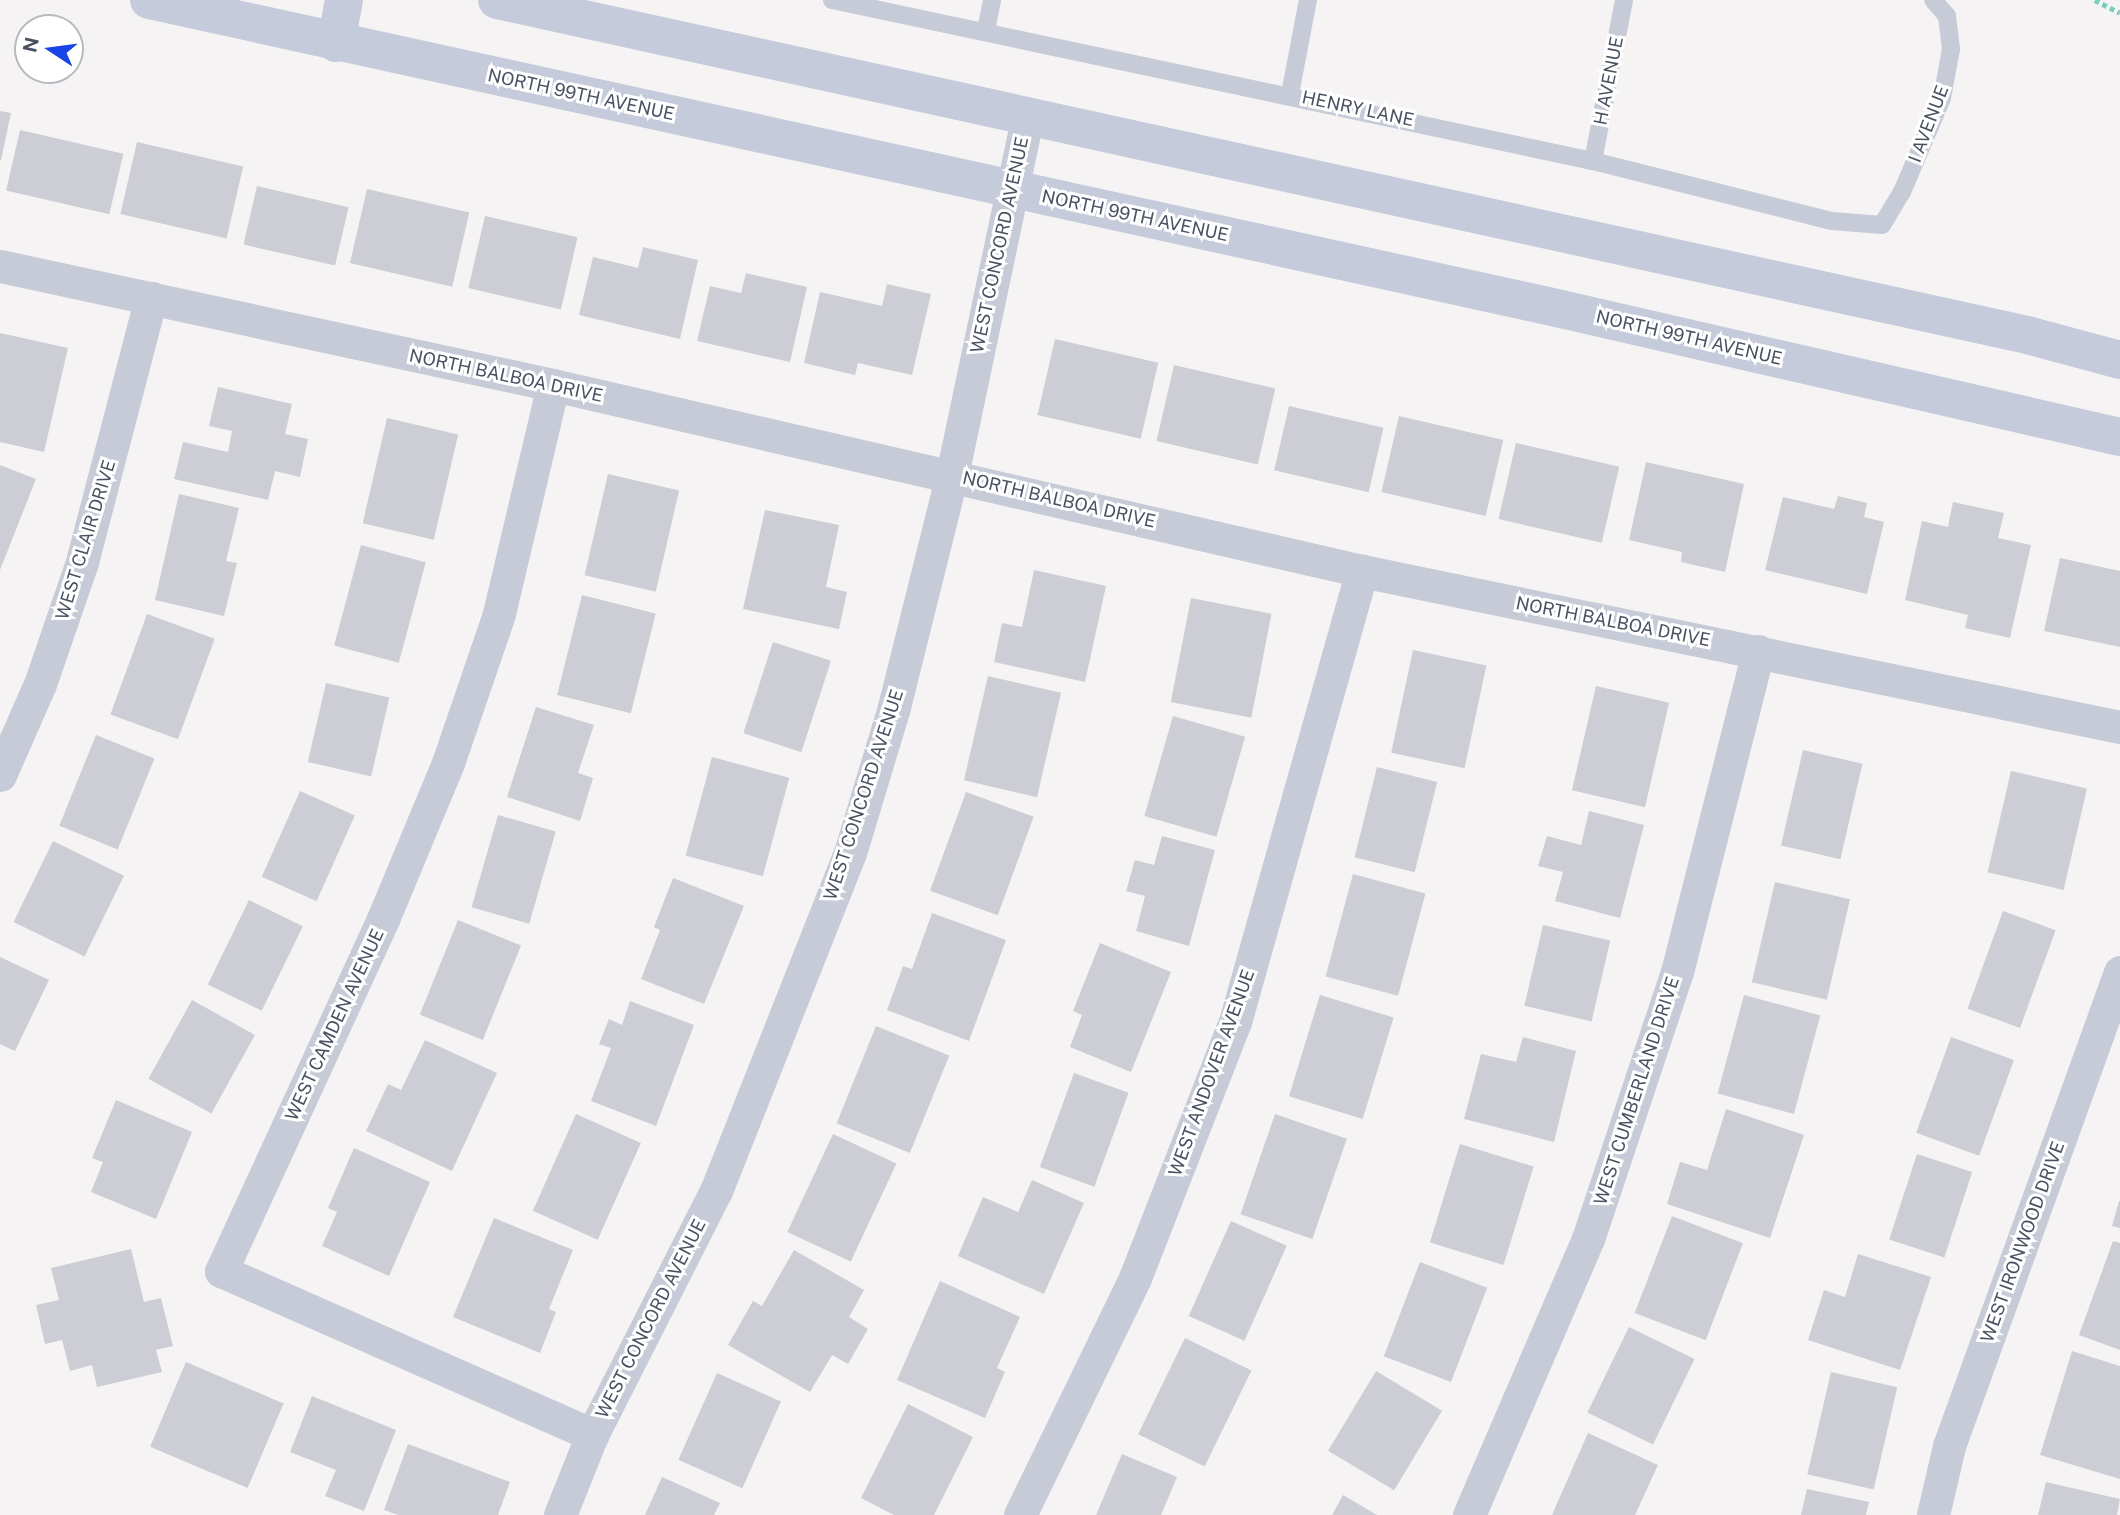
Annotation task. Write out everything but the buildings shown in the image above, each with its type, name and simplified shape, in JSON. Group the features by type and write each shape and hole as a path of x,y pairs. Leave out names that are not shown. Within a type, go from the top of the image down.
{"main road":[{"name":"NORTH 99TH AVENUE","path":"149,0 1012,189 2120,437"},
{"path":"336,43 344,0"},
{"path":"497,0 2031,336 2120,360"}],"street":[{"name":"WEST CONCORD AVENUE","path":"560,1515 592,1435 716,1191 850,853 894,707 951,475 1028,116"},
{"name":"NORTH BALBOA DRIVE","path":"0,266 553,385 1362,571 2120,727"},
{"name":"WEST CLAIR DRIVE","path":"0,775 40,684 82,562 151,298"},
{"name":"WEST CAMDEN AVENUE","path":"553,385 499,614 448,763 384,917 221,1271 592,1435"},
{"name":"WEST ANDOVER AVENUE","path":"1020,1515 1135,1278 1235,1022 1362,571"},
{"name":"WEST CUMBERLAND DRIVE","path":"1469,1515 1588,1239 1677,972 1758,651"},
{"name":"WEST IRONWOOD DRIVE","path":"1933,1515 1949,1446 2120,972"}],"lane":[{"name":"HENRY LANE","path":"832,0 1290,94 1593,161 1832,221 1882,225"},
{"path":"986,31 992,0"},
{"path":"1290,94 1308,0"},
{"name":"H AVENUE","path":"1593,161 1625,0"},
{"name":"I AVENUE","path":"1882,225 1902,192 1942,98 1951,49 1947,16 1933,0"}],"path":[{"path":"2095,0 2120,13"}]}
